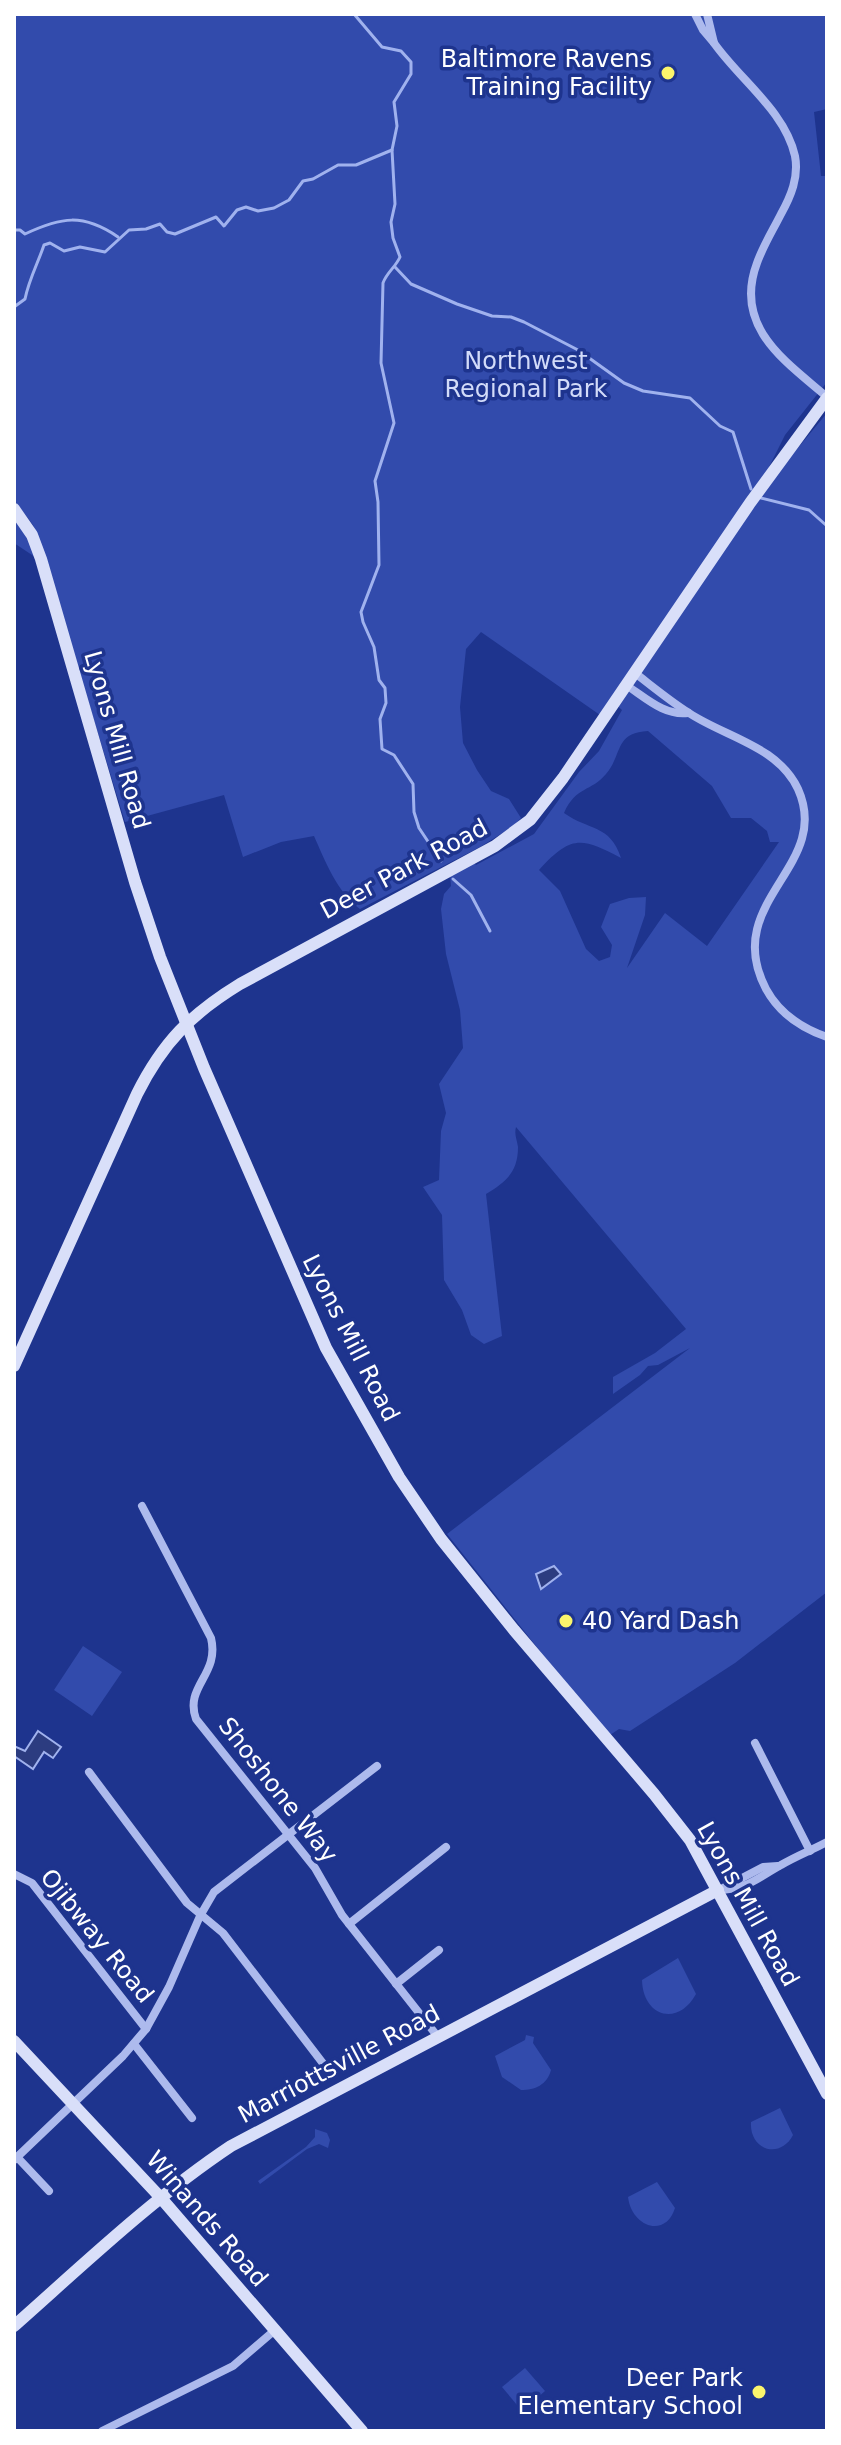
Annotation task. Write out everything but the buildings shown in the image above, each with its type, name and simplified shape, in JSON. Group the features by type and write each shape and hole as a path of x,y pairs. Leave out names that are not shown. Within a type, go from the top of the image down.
{"main road":[{"name":"Deer Park Road","path":"14,1366 137,1094 158,1056 185,1023 252,977 514,833 530,820 549,797 750,503 827,398"},
{"name":"Lyons Mill Road","path":"14,509 32,535 41,559 135,882 185,1023 316,1326 399,1477 472,1580 676,1821 718,1890 827,2094"},
{"name":"Marriottsville Road","path":"14,2326 161,2198 231,2146 718,1890"},
{"name":"Winands Road","path":"14,2041 161,2198 362,2431"}],"street":[{"path":"695,14 703,30 785,127 795,158 793,187 753,274 751,295 755,318 772,348 827,398"},
{"path":"707,14 714,43"},
{"path":"635,673 688,713 770,757 785,770 796,786 804,815 801,845 761,912 755,948 759,973 773,1000 798,1023 827,1037"},
{"path":"626,685 663,710 676,714 688,713"},
{"name":"Shoshone Way","path":"142,1506 211,1638 212,1663 193,1701 196,1719 322,1878 349,1924 438,2037"},
{"path":"755,1743 810,1851"},
{"path":"49,2191 16,2159 146,2029 214,1892 377,1766"},
{"path":"89,1772 187,1903 223,1933 325,2066"},
{"name":"Marriottsville Road","path":"718,1890 735,1890 767,1876 778,1866 827,1842"},
{"path":"349,1924 446,1847"},
{"name":"Ojibway Road","path":"14,1874 32,1883 146,2029"},
{"path":"396,1984 439,1950"},
{"path":"134,2044 192,2118"},
{"path":"102,2431 233,2366 275,2330"}],"green space":[{"name":"Northwest Regional Park","path":"14,14 827,14 827,109 814,112 821,176 827,176 827,382 785,435 769,467 787,461 827,413 827,1592 735,1663 630,1731 619,1729 610,1735 447,1534 690,1348 658,1365 648,1366 613,1394 613,1377 655,1353 686,1329 516,1127 518,1147 513,1170 486,1194 502,1336 484,1344 471,1335 462,1310 444,1280 442,1215 423,1187 439,1180 441,1131 446,1113 439,1084 463,1048 460,1010 446,954 441,909 444,894 451,886 450,874 473,862 476,865 534,834 579,772 599,751 622,710 611,700 600,715 481,632 466,649 460,707 463,743 491,791 509,799 521,818 480,847 360,909 338,885 314,836 281,842 243,857 224,795 125,822 40,543 33,525 14,500","holes":["648,731 712,786 731,818 751,818 767,831 770,842 779,842 707,946 665,913 627,968 645,915 646,897 629,898 610,904 601,927 612,945 610,957 599,961 586,949 560,891 539,870 560,850 577,843 596,846 621,858 605,834 564,813 569,804 606,774 624,740"]},
{"path":"14,516 27,536 35,557 14,543"},
{"path":"83,1646 122,1672 92,1716 54,1690"},
{"path":"678,1958 696,1994 680,2011 663,2013 648,2002 642,1980"},
{"path":"526,2035 534,2037 533,2043 551,2070 540,2086 521,2090 502,2077 495,2056 525,2040"},
{"path":"780,2108 793,2135 781,2147 766,2148 755,2139 751,2122"},
{"path":"315,2129 327,2133 330,2140 328,2148 319,2144 307,2149 260,2184 258,2181 306,2147 315,2137"},
{"path":"657,2182 675,2208 671,2217 657,2226 642,2222 636,2216 628,2197"},
{"path":"525,2368 545,2391 522,2411 502,2387"}],"shaded area":[{"path":"554,1566 561,1574 541,1589 536,1574"},
{"path":"38,1731 61,1747 53,1758 44,1752 33,1769 14,1756 14,1746 25,1751"}],"waterway":[{"path":"354,14 382,47 401,51 411,62 411,74 394,102 397,126 392,150 395,204 391,222 400,257 383,283 381,363 394,423 375,481 379,565 361,612 374,647 379,680 385,688 386,703 380,719 382,749 394,755 413,784 414,812 419,828 441,861"},
{"path":"14,307 25,299 44,245 50,243 64,251 80,247 105,252 129,230 160,224 167,232 175,234 216,217 224,226 237,210 246,207 258,211 274,208 289,200 303,181 338,165 356,165 392,150"},
{"path":"14,230 25,234 50,224 72,220 94,224 118,237"},
{"path":"395,267 411,284 457,304 492,316 511,317 524,322 578,350 624,383 643,391 690,398 720,426 733,432 751,489"},
{"path":"761,498 809,510 827,526"},
{"path":"453,879 471,895 490,931"}],"place":[{"name":"Baltimore Ravens Training Facility","path":"668,73"},
{"name":"40 Yard Dash","path":"566,1621"},
{"name":"Deer Park Elementary School","path":"759,2392"}]}
